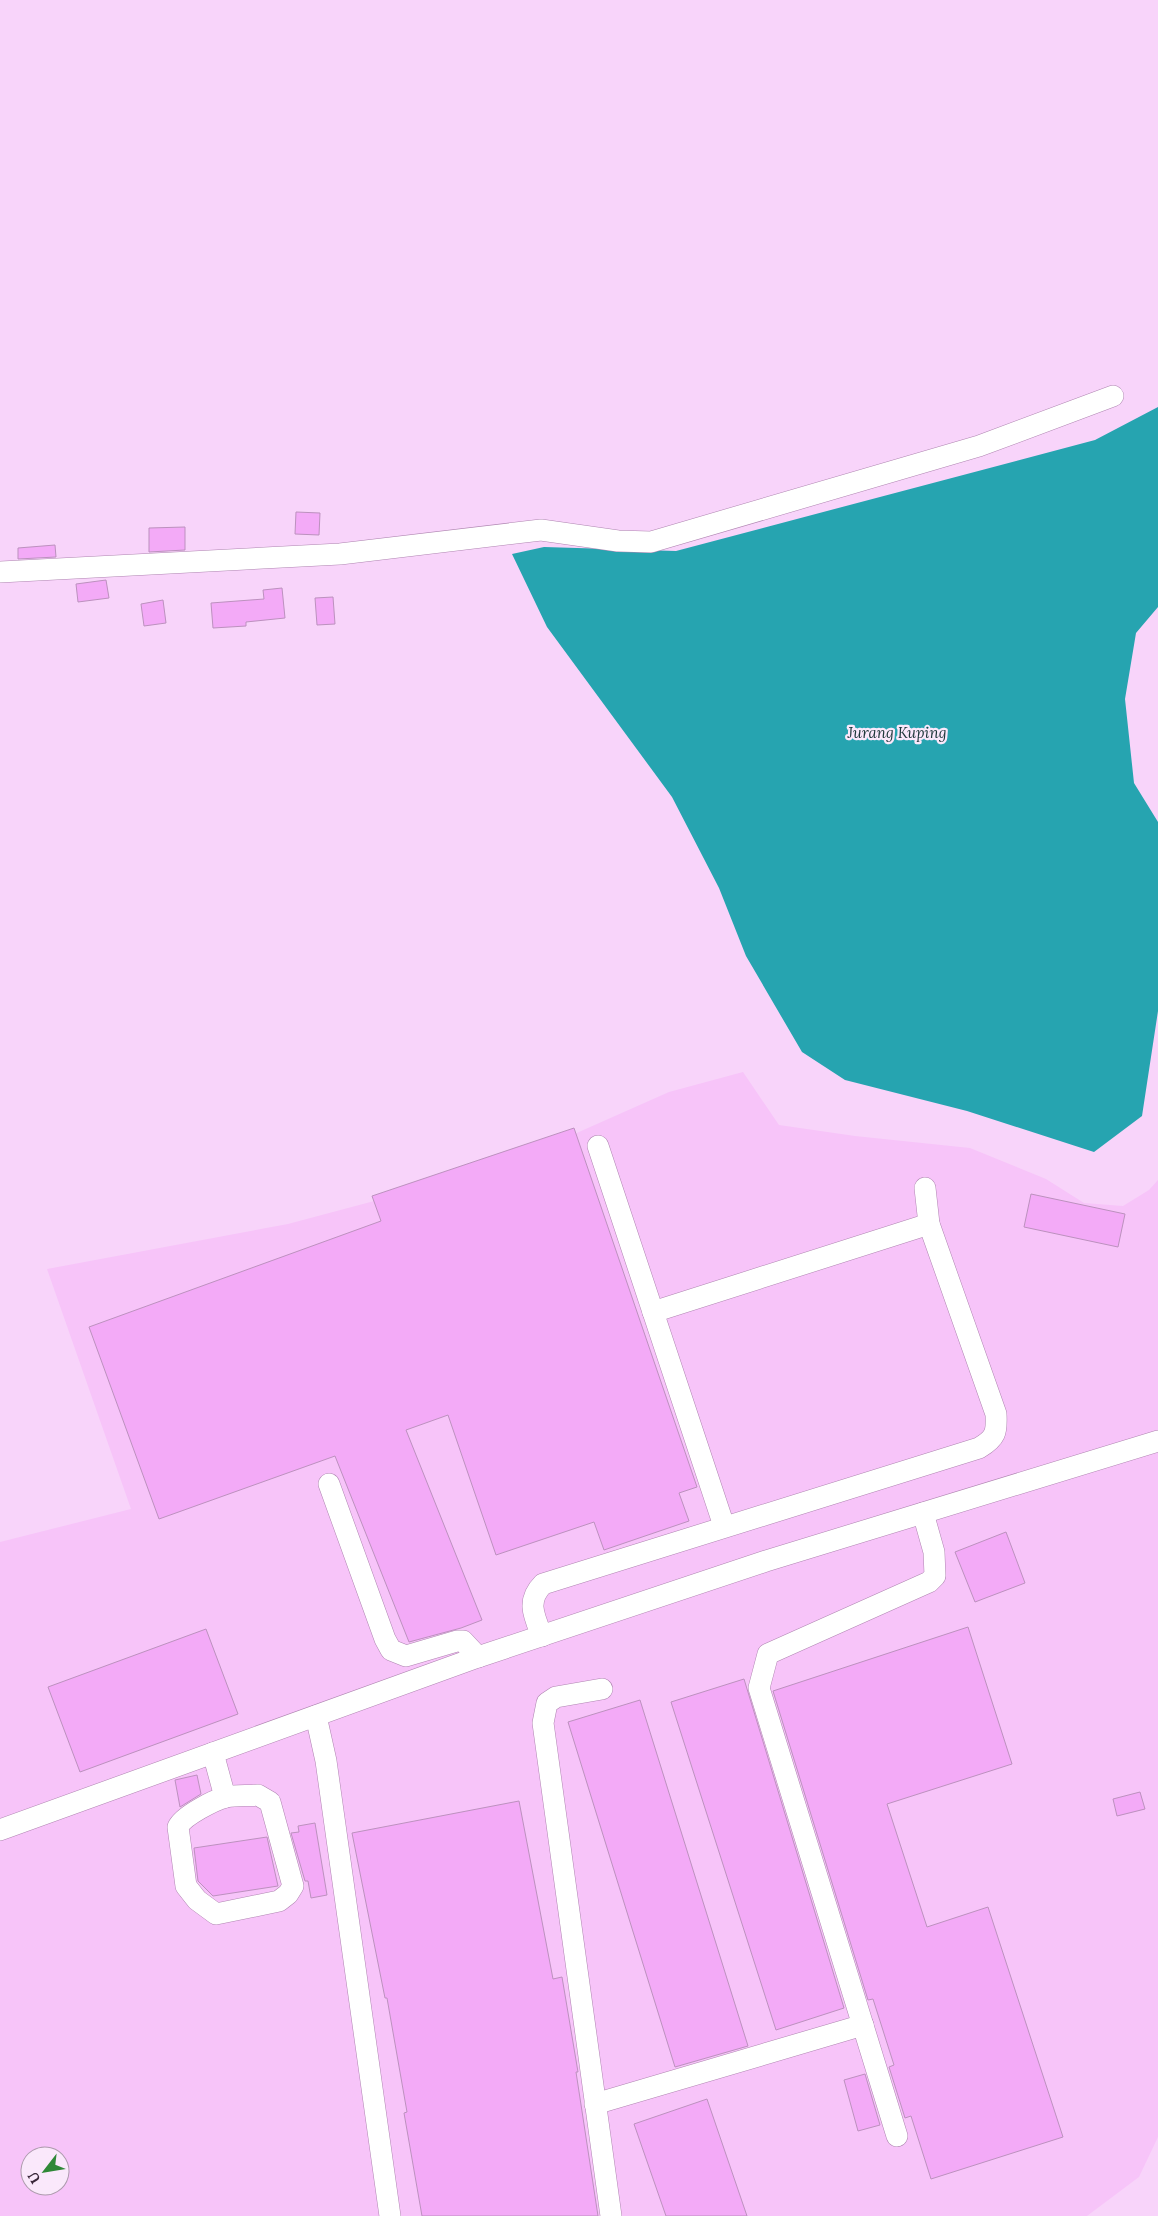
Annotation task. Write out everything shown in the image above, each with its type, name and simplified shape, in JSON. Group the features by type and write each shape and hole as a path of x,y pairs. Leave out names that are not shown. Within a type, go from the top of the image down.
{"street":[{"path":"0,572 340,554 541,530 618,541 651,542 979,446 1113,396"},
{"path":"598,1146 724,1526"},
{"path":"542,1636 532,1610 535,1592 543,1584 724,1526 980,1448 991,1441 997,1429 996,1414 929,1224 925,1188"},
{"path":"653,1312 929,1224"},
{"path":"0,1830 478,1657 766,1561 1158,1441"},
{"path":"329,1484 385,1639 392,1650 406,1656 457,1641 463,1641 478,1657"},
{"path":"897,2136 759,1688 768,1654 929,1582 935,1576 934,1552 923,1513"},
{"path":"602,1689 556,1697 547,1703 543,1723 611,2216"},
{"path":"316,1716 326,1762 390,2216"},
{"path":"213,1753 225,1797"},
{"path":"258,1795 270,1802 293,1886 288,1894 279,1900 216,1914 198,1900 186,1886 178,1827 190,1815 225,1797 258,1795"},
{"path":"595,2104 863,2025"}],"shaded area":[{"path":"743,1072 779,1125 855,1136 970,1148 1046,1179 1084,1203 1123,1206 1149,1190 1158,1180 1158,2137 1139,2177 1087,2216 0,2216 0,1542 131,1509 47,1269 288,1224 498,1168 669,1092"}],"water":[{"name":"Jurang Kuping","path":"1158,407 1158,607 1136,633 1125,699 1134,783 1158,822 1158,1011 1142,1116 1094,1152 967,1111 845,1080 802,1052 746,956 719,888 672,797 547,627 512,554 544,547 676,551 1095,440"}],"building":[{"path":"296,512 320,513 319,535 295,534"},
{"path":"185,527 185,550 149,552 149,528"},
{"path":"55,545 56,557 18,559 18,548"},
{"path":"106,580 109,598 78,602 76,584"},
{"path":"282,588 285,618 246,622 246,626 213,628 211,603 264,599 263,590"},
{"path":"333,597 335,624 317,625 315,598"},
{"path":"163,600 166,623 144,626 141,604"},
{"path":"574,1128 697,1487 679,1493 689,1521 604,1550 594,1522 496,1555 448,1415 406,1430 482,1620 461,1628 409,1642 335,1456 159,1519 89,1327 381,1221 372,1196"},
{"path":"1031,1194 1125,1214 1118,1247 1024,1227"},
{"path":"1006,1532 1025,1583 975,1602 955,1552"},
{"path":"968,1627 1012,1764 887,1804 927,1927 988,1907 1063,2137 931,2179 911,2116 905,2118 889,2067 894,2065 873,1999 868,2000 773,1691"},
{"path":"206,1629 238,1714 80,1772 48,1687"},
{"path":"744,1679 844,2008 776,2030 671,1702"},
{"path":"640,1700 748,2046 675,2067 568,1722"},
{"path":"197,1775 201,1794 180,1807 175,1780"},
{"path":"1140,1792 1145,1809 1117,1816 1113,1799"},
{"path":"519,1801 553,1979 562,1977 578,2072 576,2072 598,2216 422,2216 404,2113 407,2112 387,1998 385,1998 352,1833"},
{"path":"315,1823 327,1895 311,1898 308,1881 305,1881 291,1833 299,1832 298,1826"},
{"path":"267,1837 278,1886 213,1896 198,1881 194,1848"},
{"path":"865,2074 880,2125 858,2131 844,2080"},
{"path":"707,2099 747,2216 666,2216 634,2124"}]}
